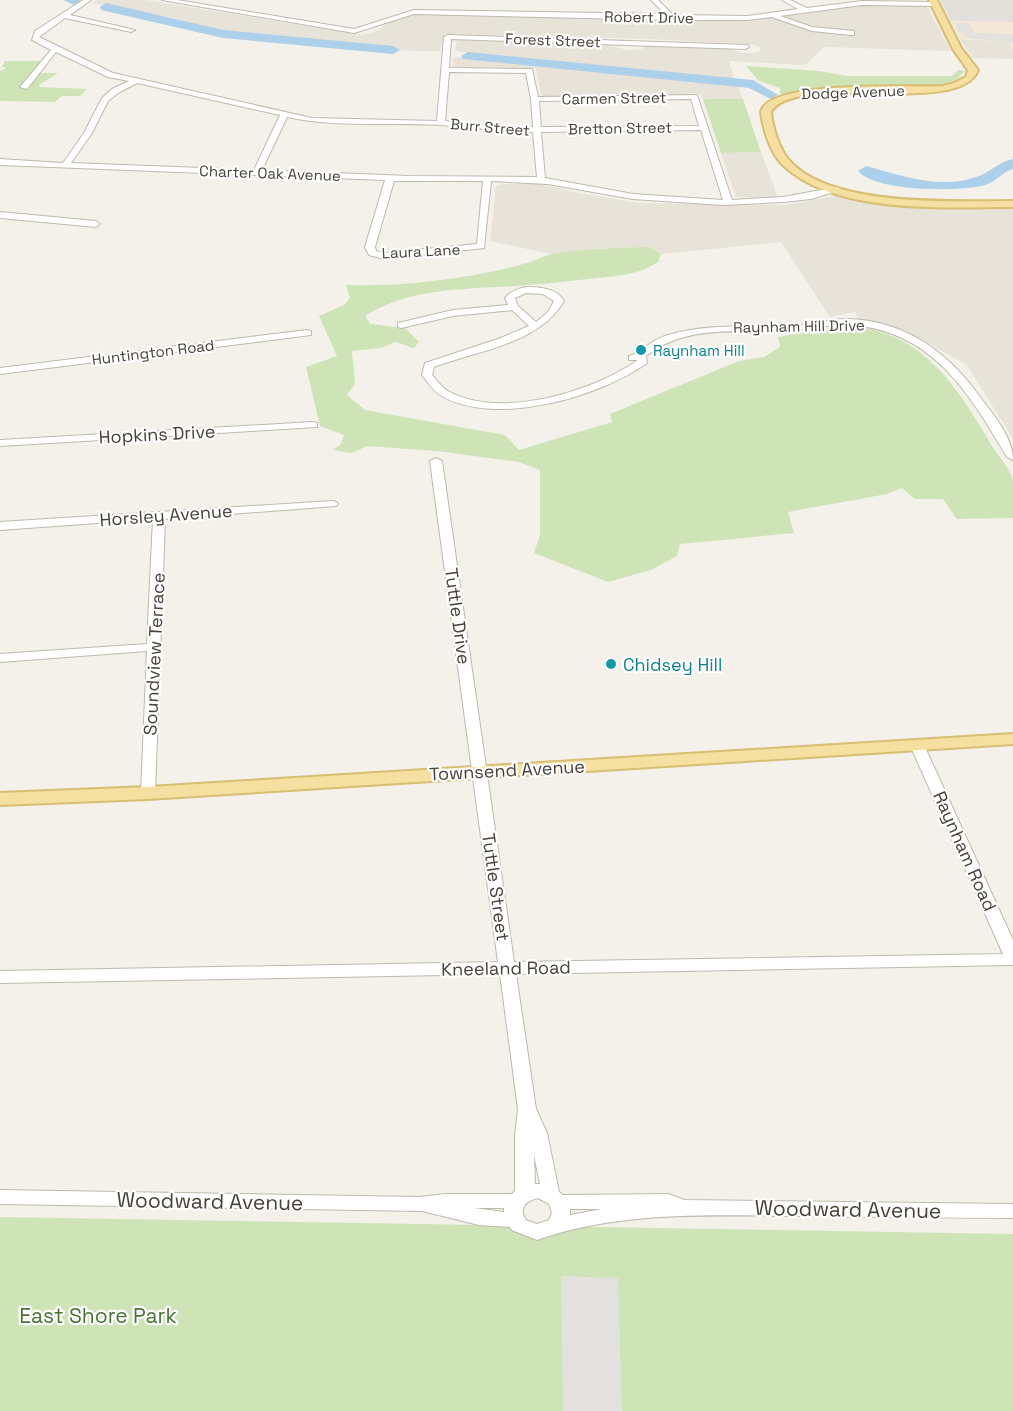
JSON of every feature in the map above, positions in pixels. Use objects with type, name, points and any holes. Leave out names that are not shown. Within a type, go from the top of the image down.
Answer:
[{"type":"main road","name":"Dodge Avenue","points":[[837,190],[806,177],[786,163],[779,152],[765,116],[766,109],[778,99],[798,94],[935,89],[968,80],[973,70],[957,49],[934,2]]},
{"type":"main road","points":[[837,190],[904,202],[1013,204]]},
{"type":"main road","name":"Townsend Avenue","points":[[0,799],[148,793],[1013,739]]},
{"type":"street","name":"Burr Street","points":[[88,0],[35,36],[42,43],[102,73],[284,115],[334,122],[441,123],[494,129],[536,129],[541,180]]},
{"type":"street","points":[[165,0],[213,9],[229,0]]},
{"type":"street","points":[[654,0],[673,18]]},
{"type":"street","points":[[785,0],[806,10]]},
{"type":"street","name":"Robert Drive","points":[[213,9],[346,30],[365,29],[393,15],[414,12],[748,18],[862,3],[934,2]]},
{"type":"street","points":[[64,16],[131,30]]},
{"type":"street","points":[[775,16],[815,31],[851,33]]},
{"type":"street","name":"Forest Street","points":[[441,123],[448,37],[745,47]]},
{"type":"street","points":[[24,87],[55,49]]},
{"type":"street","points":[[445,70],[515,69],[530,72],[535,99],[536,129]]},
{"type":"street","points":[[65,166],[88,133],[105,100],[116,91],[136,81]]},
{"type":"street","name":"Carmen Street","points":[[535,99],[694,97],[705,128]]},
{"type":"street","points":[[257,172],[284,115]]},
{"type":"street","points":[[705,128],[728,201]]},
{"type":"street","name":"Bretton Street","points":[[536,129],[705,128]]},
{"type":"street","name":"Charter Oak Avenue","points":[[0,162],[390,178],[541,180]]},
{"type":"street","name":"Laura Lane","points":[[390,178],[380,221],[370,247],[372,253],[384,256],[481,246],[487,179]]},
{"type":"street","points":[[541,180],[639,197],[728,201],[797,200],[837,190]]},
{"type":"street","points":[[0,214],[96,224]]},
{"type":"street","name":"Raynham Hill Drive","points":[[514,308],[510,297],[520,291],[539,291],[557,297],[559,301],[554,310],[528,331],[429,365],[427,370],[430,381],[438,391],[452,398],[486,406],[511,407],[610,381],[637,368],[644,361],[641,356],[658,342],[711,329],[746,327],[789,329],[847,322],[889,328],[918,342],[959,375],[977,397],[1013,457]]},
{"type":"street","points":[[400,325],[453,313],[514,308],[535,326]]},
{"type":"street","name":"Huntington Road","points":[[0,371],[307,333]]},
{"type":"street","name":"Hopkins Drive","points":[[0,443],[313,424]]},
{"type":"street","name":"Tuttle Drive","points":[[436,461],[480,772]]},
{"type":"street","name":"Horsley Avenue","points":[[0,526],[332,504]]},
{"type":"street","name":"Soundview Terrace","points":[[148,793],[159,515]]},
{"type":"street","points":[[0,658],[154,647]]},
{"type":"street","name":"Raynham Road","points":[[917,745],[1013,958]]},
{"type":"street","name":"Tuttle Street","points":[[480,772],[527,1109],[524,1136],[526,1182],[520,1197]]},
{"type":"street","name":"Kneeland Road","points":[[0,977],[1013,958]]},
{"type":"street","name":"Tuttle Street","points":[[527,1109],[538,1133],[555,1199]]},
{"type":"street","points":[[538,1191],[555,1199],[562,1214],[556,1225],[537,1232],[524,1229],[515,1220],[513,1207],[520,1197],[538,1191]]},
{"type":"street","name":"Woodward Avenue","points":[[0,1197],[420,1204],[520,1197]]},
{"type":"street","name":"Woodward Avenue","points":[[555,1199],[668,1201],[684,1207]]},
{"type":"street","name":"Woodward Avenue","points":[[420,1204],[479,1216],[515,1220]]},
{"type":"street","name":"Woodward Avenue","points":[[556,1225],[621,1213],[684,1207],[1013,1211]]},
{"type":"shaded area","points":[[97,0],[146,0],[361,35],[374,32],[396,18],[418,14],[743,21],[859,5],[923,5],[928,8],[951,51],[824,47],[805,65],[729,61],[735,81],[455,51],[457,39],[601,44],[628,50],[642,49],[647,45],[727,48],[743,53],[754,53],[760,51],[761,47],[749,44],[646,39],[445,34],[440,51],[410,51],[226,33],[174,18],[92,3]]},
{"type":"shaded area","points":[[940,0],[1013,0],[1013,22],[951,21]]},
{"type":"shaded area","points":[[951,21],[1013,22],[1013,50],[1008,42],[960,39]]},
{"type":"shaded area","points":[[955,23],[969,23],[974,33],[1013,34],[1013,43],[968,38],[962,33],[964,32],[959,32]]},
{"type":"shaded area","points":[[960,39],[1008,42],[1013,50],[1013,59],[972,58]]},
{"type":"shaded area","points":[[453,57],[536,63],[738,86],[743,99],[703,99],[700,94],[690,93],[690,95],[544,96],[541,95],[536,68],[453,67]]},
{"type":"shaded area","points":[[761,152],[778,198],[736,197],[721,153]]},
{"type":"shaded area","points":[[541,184],[638,203],[785,205],[836,196],[943,207],[1013,208],[1013,439],[967,365],[904,330],[859,320],[855,312],[830,317],[781,242],[661,254],[649,247],[603,248],[551,254],[490,241],[496,186]]},
{"type":"shaded area","points":[[561,1276],[618,1278],[622,1411],[563,1411]]},
{"type":"green space","points":[[5,61],[41,61],[34,73],[58,73],[39,85],[40,87],[87,89],[80,96],[62,96],[55,102],[0,101],[0,71],[7,68],[2,67]]},
{"type":"green space","points":[[746,66],[819,71],[847,76],[951,76],[959,70],[965,71],[956,80],[937,85],[817,89],[780,94],[780,88],[759,81]]},
{"type":"green space","points":[[703,99],[743,99],[761,152],[721,153]]},
{"type":"green space","points":[[649,247],[661,254],[658,262],[633,273],[561,282],[457,289],[419,295],[382,307],[365,316],[370,324],[405,328],[419,342],[414,348],[395,342],[381,348],[352,351],[355,384],[347,395],[365,410],[505,435],[519,450],[612,422],[610,414],[739,361],[764,357],[780,347],[778,337],[851,327],[874,330],[895,337],[930,360],[970,409],[1012,477],[1013,518],[957,519],[943,499],[915,499],[902,488],[887,494],[788,512],[794,533],[680,544],[677,556],[651,570],[608,582],[534,553],[540,535],[540,470],[519,462],[437,451],[367,446],[352,453],[333,450],[341,444],[344,435],[320,426],[306,367],[337,356],[319,316],[344,305],[350,298],[346,285],[390,285],[437,280],[484,273],[565,252]]},
{"type":"green space","name":"East Shore Park","points":[[0,1217],[1013,1234],[1013,1411],[0,1411]]},
{"type":"waterway","points":[[69,0],[74,1]]},
{"type":"waterway","points":[[106,7],[223,34],[393,50]]},
{"type":"waterway","points":[[468,56],[753,84],[771,95]]},
{"type":"waterway","points":[[866,171],[877,176],[906,182],[956,185],[981,181],[1013,164]]},
{"type":"place","name":"Raynham Hill","points":[[641,350]]},
{"type":"place","name":"Chidsey Hill","points":[[611,664]]}]
